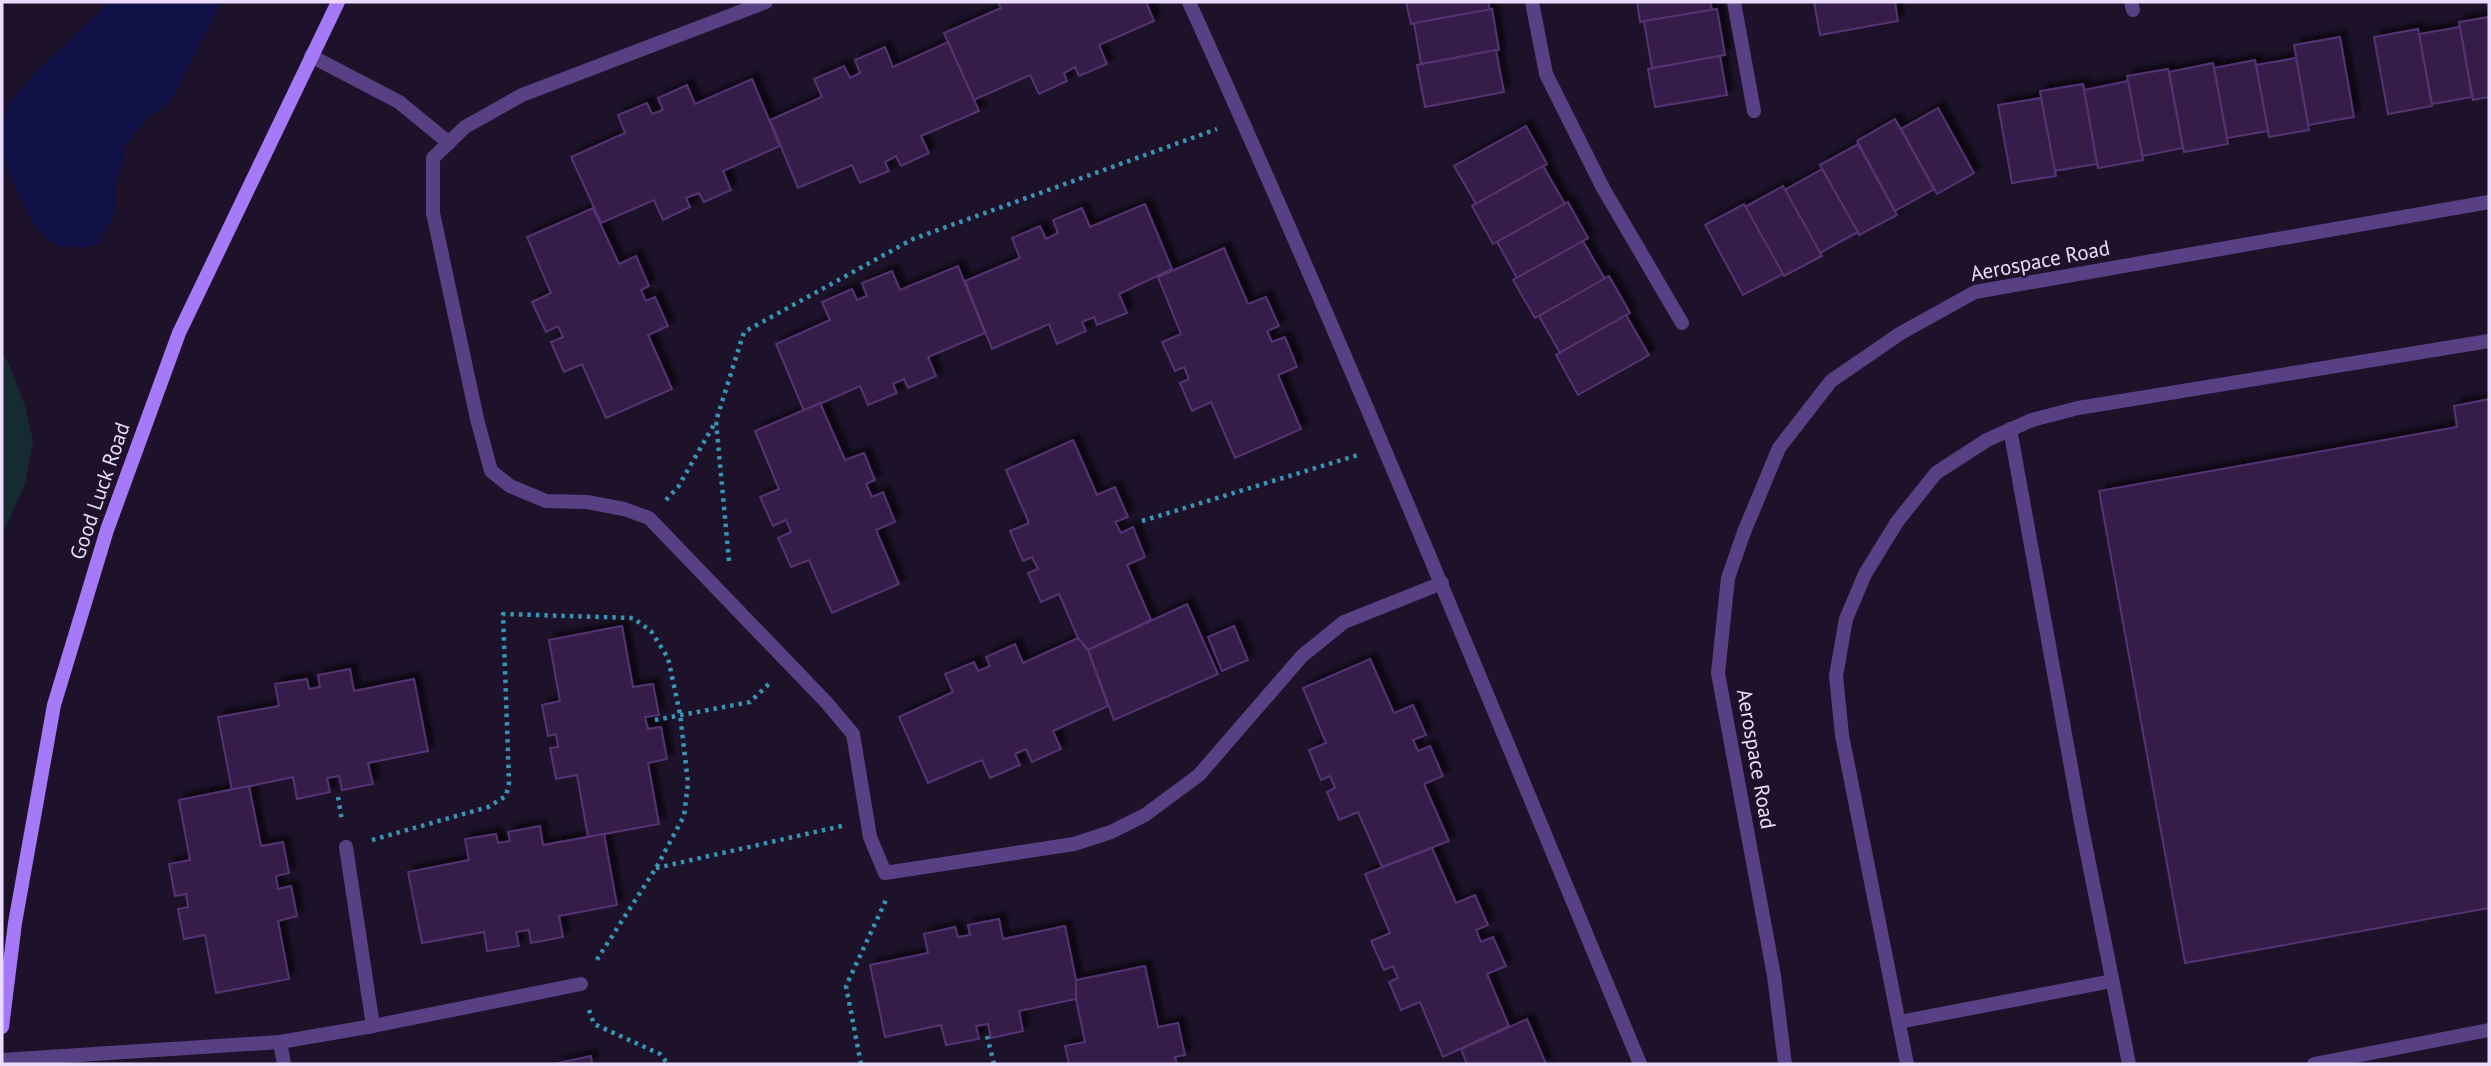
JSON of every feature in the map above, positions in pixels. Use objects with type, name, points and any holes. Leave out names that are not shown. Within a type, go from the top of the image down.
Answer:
[{"type":"main road","name":"Good Luck Road","points":[[2,1027],[15,923],[54,705],[107,530],[179,333],[338,2]]},
{"type":"street","points":[[766,2],[522,95],[465,127],[433,158],[433,213],[477,419],[491,471],[510,486],[545,500],[587,502],[624,509],[649,518],[826,702],[853,734],[870,837],[885,873],[1074,844],[1111,832],[1144,815],[1199,775],[1302,656],[1344,622],[1441,583]]},
{"type":"street","points":[[1189,2],[1441,583],[1640,1064]]},
{"type":"street","points":[[1532,2],[1546,74],[1603,188],[1682,323]]},
{"type":"street","points":[[1734,2],[1754,111]]},
{"type":"street","points":[[311,56],[400,102],[449,143]]},
{"type":"street","name":"Aerospace Road","points":[[1785,1064],[1774,976],[1718,673],[1728,578],[1744,532],[1779,448],[1831,381],[1901,333],[1975,292],[2489,202]]},
{"type":"street","points":[[1907,1064],[1842,734],[1836,676],[1846,619],[1865,574],[1891,532],[1936,473],[1987,440],[2032,420],[2119,400],[2489,341]]},
{"type":"street","points":[[2010,429],[2081,828],[2129,1064]]},
{"type":"street","points":[[346,847],[373,1026]]},
{"type":"street","points":[[1899,1022],[2112,981]]},
{"type":"street","points":[[2,1060],[280,1042],[581,984]]},
{"type":"street","points":[[2314,1064],[2489,1030]]},
{"type":"street","points":[[280,1042],[284,1064]]},
{"type":"path","points":[[649,518],[678,487],[716,421],[744,332],[913,239],[1242,120]]},
{"type":"path","points":[[716,421],[734,607]]},
{"type":"path","points":[[1142,521],[1382,447]]},
{"type":"path","points":[[338,797],[346,847],[488,807],[506,796],[509,783],[503,614],[633,618],[651,631],[668,658],[680,713],[688,783],[684,816],[656,868],[581,984],[594,1024],[660,1054],[668,1064]]},
{"type":"path","points":[[655,720],[680,713],[750,702],[789,664]]},
{"type":"path","points":[[656,868],[867,821]]},
{"type":"path","points":[[861,1064],[846,986],[899,872]]},
{"type":"path","points":[[987,1035],[994,1064]]},
{"type":"shaded area","points":[[110,2],[222,2],[171,101],[149,116],[126,145],[116,185],[114,215],[97,245],[80,248],[55,245],[35,226],[20,199],[5,164],[2,127],[9,103],[37,71]]},
{"type":"shaded area","points":[[2,354],[9,364],[25,406],[33,441],[25,484],[2,535]]},
{"type":"building","points":[[998,2],[1146,2],[1154,21],[1099,45],[1107,64],[1079,76],[1075,67],[1064,73],[1067,81],[1039,94],[1030,75],[974,100],[944,33],[1001,8]]},
{"type":"building","points":[[1406,2],[1488,2],[1490,10],[1411,24]]},
{"type":"building","points":[[1637,2],[1710,2],[1712,10],[1640,22]]},
{"type":"building","points":[[1814,2],[1895,2],[1898,21],[1820,35]]},
{"type":"building","points":[[1492,9],[1499,50],[1421,64],[1414,23]]},
{"type":"building","points":[[1717,9],[1725,55],[1652,68],[1644,21]]},
{"type":"building","points":[[2489,17],[2489,97],[2473,100],[2459,22]]},
{"type":"building","points":[[2460,27],[2472,97],[2432,104],[2419,34]]},
{"type":"building","points":[[2418,29],[2432,106],[2388,114],[2374,37]]},
{"type":"building","points":[[2340,37],[2354,117],[2308,125],[2294,45]]},
{"type":"building","points":[[948,42],[979,111],[921,136],[929,153],[901,166],[896,156],[885,162],[889,171],[860,183],[852,165],[798,188],[770,120],[822,97],[814,79],[844,66],[850,78],[860,73],[855,60],[885,47],[893,67]]},
{"type":"building","points":[[1496,50],[1504,92],[1425,107],[1417,65]]},
{"type":"building","points":[[1720,56],[1727,95],[1655,107],[1648,69]]},
{"type":"building","points":[[2296,58],[2309,130],[2269,137],[2256,65]]},
{"type":"building","points":[[2255,60],[2268,131],[2227,138],[2214,68]]},
{"type":"building","points":[[2213,63],[2228,144],[2184,152],[2169,72]]},
{"type":"building","points":[[2168,69],[2183,148],[2142,156],[2127,76]]},
{"type":"building","points":[[752,79],[780,146],[723,171],[731,190],[704,202],[699,193],[686,198],[690,207],[663,220],[654,200],[601,223],[571,157],[625,133],[618,115],[647,103],[652,114],[663,110],[658,98],[687,85],[695,104]]},
{"type":"building","points":[[2128,81],[2143,160],[2098,168],[2084,90]]},
{"type":"building","points":[[2083,84],[2097,164],[2054,171],[2040,91]]},
{"type":"building","points":[[2041,98],[2056,176],[2012,183],[1998,105]]},
{"type":"building","points":[[1938,108],[1974,173],[1937,194],[1901,129]]},
{"type":"building","points":[[1895,119],[1934,189],[1895,211],[1857,141]]},
{"type":"building","points":[[1526,126],[1547,164],[1476,204],[1454,166]]},
{"type":"building","points":[[1858,144],[1897,215],[1859,235],[1820,165]]},
{"type":"building","points":[[1543,166],[1565,204],[1493,244],[1472,206]]},
{"type":"building","points":[[1822,169],[1858,232],[1820,253],[1785,190]]},
{"type":"building","points":[[1783,186],[1822,256],[1784,276],[1745,207]]},
{"type":"building","points":[[1568,202],[1588,238],[1517,278],[1497,242]]},
{"type":"building","points":[[1145,204],[1172,269],[1119,294],[1127,313],[1097,325],[1094,317],[1082,322],[1086,331],[1057,344],[1049,324],[992,349],[965,281],[1020,258],[1012,238],[1040,226],[1046,239],[1058,233],[1053,220],[1082,208],[1090,227]]},
{"type":"building","points":[[1744,204],[1783,274],[1743,295],[1705,225]]},
{"type":"building","points":[[593,208],[619,264],[636,256],[649,286],[641,290],[646,301],[655,297],[668,326],[648,335],[672,389],[606,418],[582,364],[564,372],[551,342],[563,337],[558,326],[546,332],[532,302],[551,293],[527,237]]},
{"type":"building","points":[[1583,241],[1605,279],[1535,318],[1513,280]]},
{"type":"building","points":[[1224,248],[1248,304],[1266,297],[1279,326],[1267,331],[1272,342],[1285,337],[1297,367],[1278,375],[1301,429],[1235,458],[1211,402],[1192,411],[1180,383],[1189,379],[1184,367],[1175,371],[1162,342],[1181,334],[1158,277]]},
{"type":"building","points":[[958,266],[985,333],[928,357],[936,376],[908,388],[904,379],[893,384],[897,393],[868,405],[860,386],[804,411],[776,344],[830,320],[822,302],[852,289],[857,300],[867,296],[862,283],[892,271],[900,290]]},
{"type":"building","points":[[1609,276],[1630,313],[1560,353],[1539,316]]},
{"type":"building","points":[[1626,315],[1649,355],[1578,395],[1556,355]]},
{"type":"building","points":[[2489,399],[2489,908],[2185,963],[2099,491],[2457,427],[2454,406]]},
{"type":"building","points":[[820,403],[845,460],[864,453],[875,480],[866,484],[872,497],[883,492],[895,522],[876,530],[899,584],[832,613],[809,560],[791,567],[778,538],[791,532],[786,520],[773,526],[760,497],[779,489],[755,431]]},
{"type":"building","points":[[1073,440],[1097,495],[1115,487],[1128,517],[1115,522],[1121,533],[1133,527],[1145,557],[1127,565],[1151,620],[1088,650],[1078,638],[1059,594],[1041,602],[1028,573],[1038,569],[1032,557],[1023,561],[1010,531],[1029,523],[1006,470]]},
{"type":"building","points":[[1187,604],[1218,674],[1114,720],[1088,650]]},
{"type":"building","points":[[622,626],[633,687],[653,684],[659,715],[645,717],[648,729],[661,727],[667,759],[648,763],[659,824],[588,837],[577,775],[556,779],[550,748],[558,747],[556,734],[548,736],[542,705],[560,701],[549,640]]},
{"type":"building","points":[[1234,626],[1248,660],[1222,671],[1208,637]]},
{"type":"building","points":[[1078,638],[1088,650],[1108,706],[1053,731],[1061,749],[1032,762],[1026,749],[1015,754],[1020,765],[990,778],[982,760],[928,783],[899,717],[953,692],[945,674],[974,662],[978,671],[990,666],[986,657],[1015,644],[1023,663]]},
{"type":"building","points":[[1370,659],[1394,713],[1413,705],[1426,735],[1413,740],[1418,751],[1430,746],[1443,776],[1424,784],[1449,841],[1382,867],[1358,812],[1339,820],[1327,792],[1335,788],[1330,776],[1321,780],[1309,750],[1326,743],[1303,688]]},
{"type":"building","points":[[350,669],[354,691],[414,679],[428,751],[368,763],[373,784],[342,790],[339,776],[327,778],[330,792],[297,799],[293,777],[232,790],[218,717],[279,706],[275,684],[307,679],[309,689],[320,687],[318,675]]},
{"type":"building","points":[[249,786],[261,846],[283,842],[289,873],[276,876],[278,889],[291,886],[297,916],[278,921],[289,979],[216,993],[205,935],[184,939],[178,909],[188,907],[186,894],[175,896],[169,864],[190,860],[179,800]]},
{"type":"building","points":[[540,826],[543,845],[604,834],[617,905],[559,916],[563,937],[531,943],[529,930],[516,932],[519,946],[487,951],[484,932],[422,943],[408,872],[469,860],[465,839],[496,834],[498,843],[510,841],[508,832]]},
{"type":"building","points":[[1432,848],[1456,903],[1475,895],[1488,925],[1476,930],[1481,942],[1493,937],[1506,966],[1487,974],[1509,1026],[1443,1057],[1420,1002],[1401,1010],[1389,982],[1398,978],[1393,966],[1384,970],[1371,941],[1390,933],[1365,874]]},
{"type":"building","points":[[999,919],[1003,939],[1065,926],[1076,980],[1076,999],[1019,1011],[1023,1031],[991,1038],[988,1024],[976,1026],[979,1039],[946,1045],[941,1025],[885,1037],[870,965],[928,953],[924,934],[955,927],[958,937],[970,935],[968,925]]},
{"type":"building","points":[[1145,966],[1158,1027],[1178,1023],[1185,1055],[1175,1057],[1177,1064],[1069,1064],[1065,1046],[1085,1042],[1076,999],[1076,980]]},
{"type":"building","points":[[1527,1019],[1546,1064],[1467,1064],[1461,1049]]},
{"type":"building","points":[[591,1056],[592,1064],[558,1064],[558,1063]]}]
